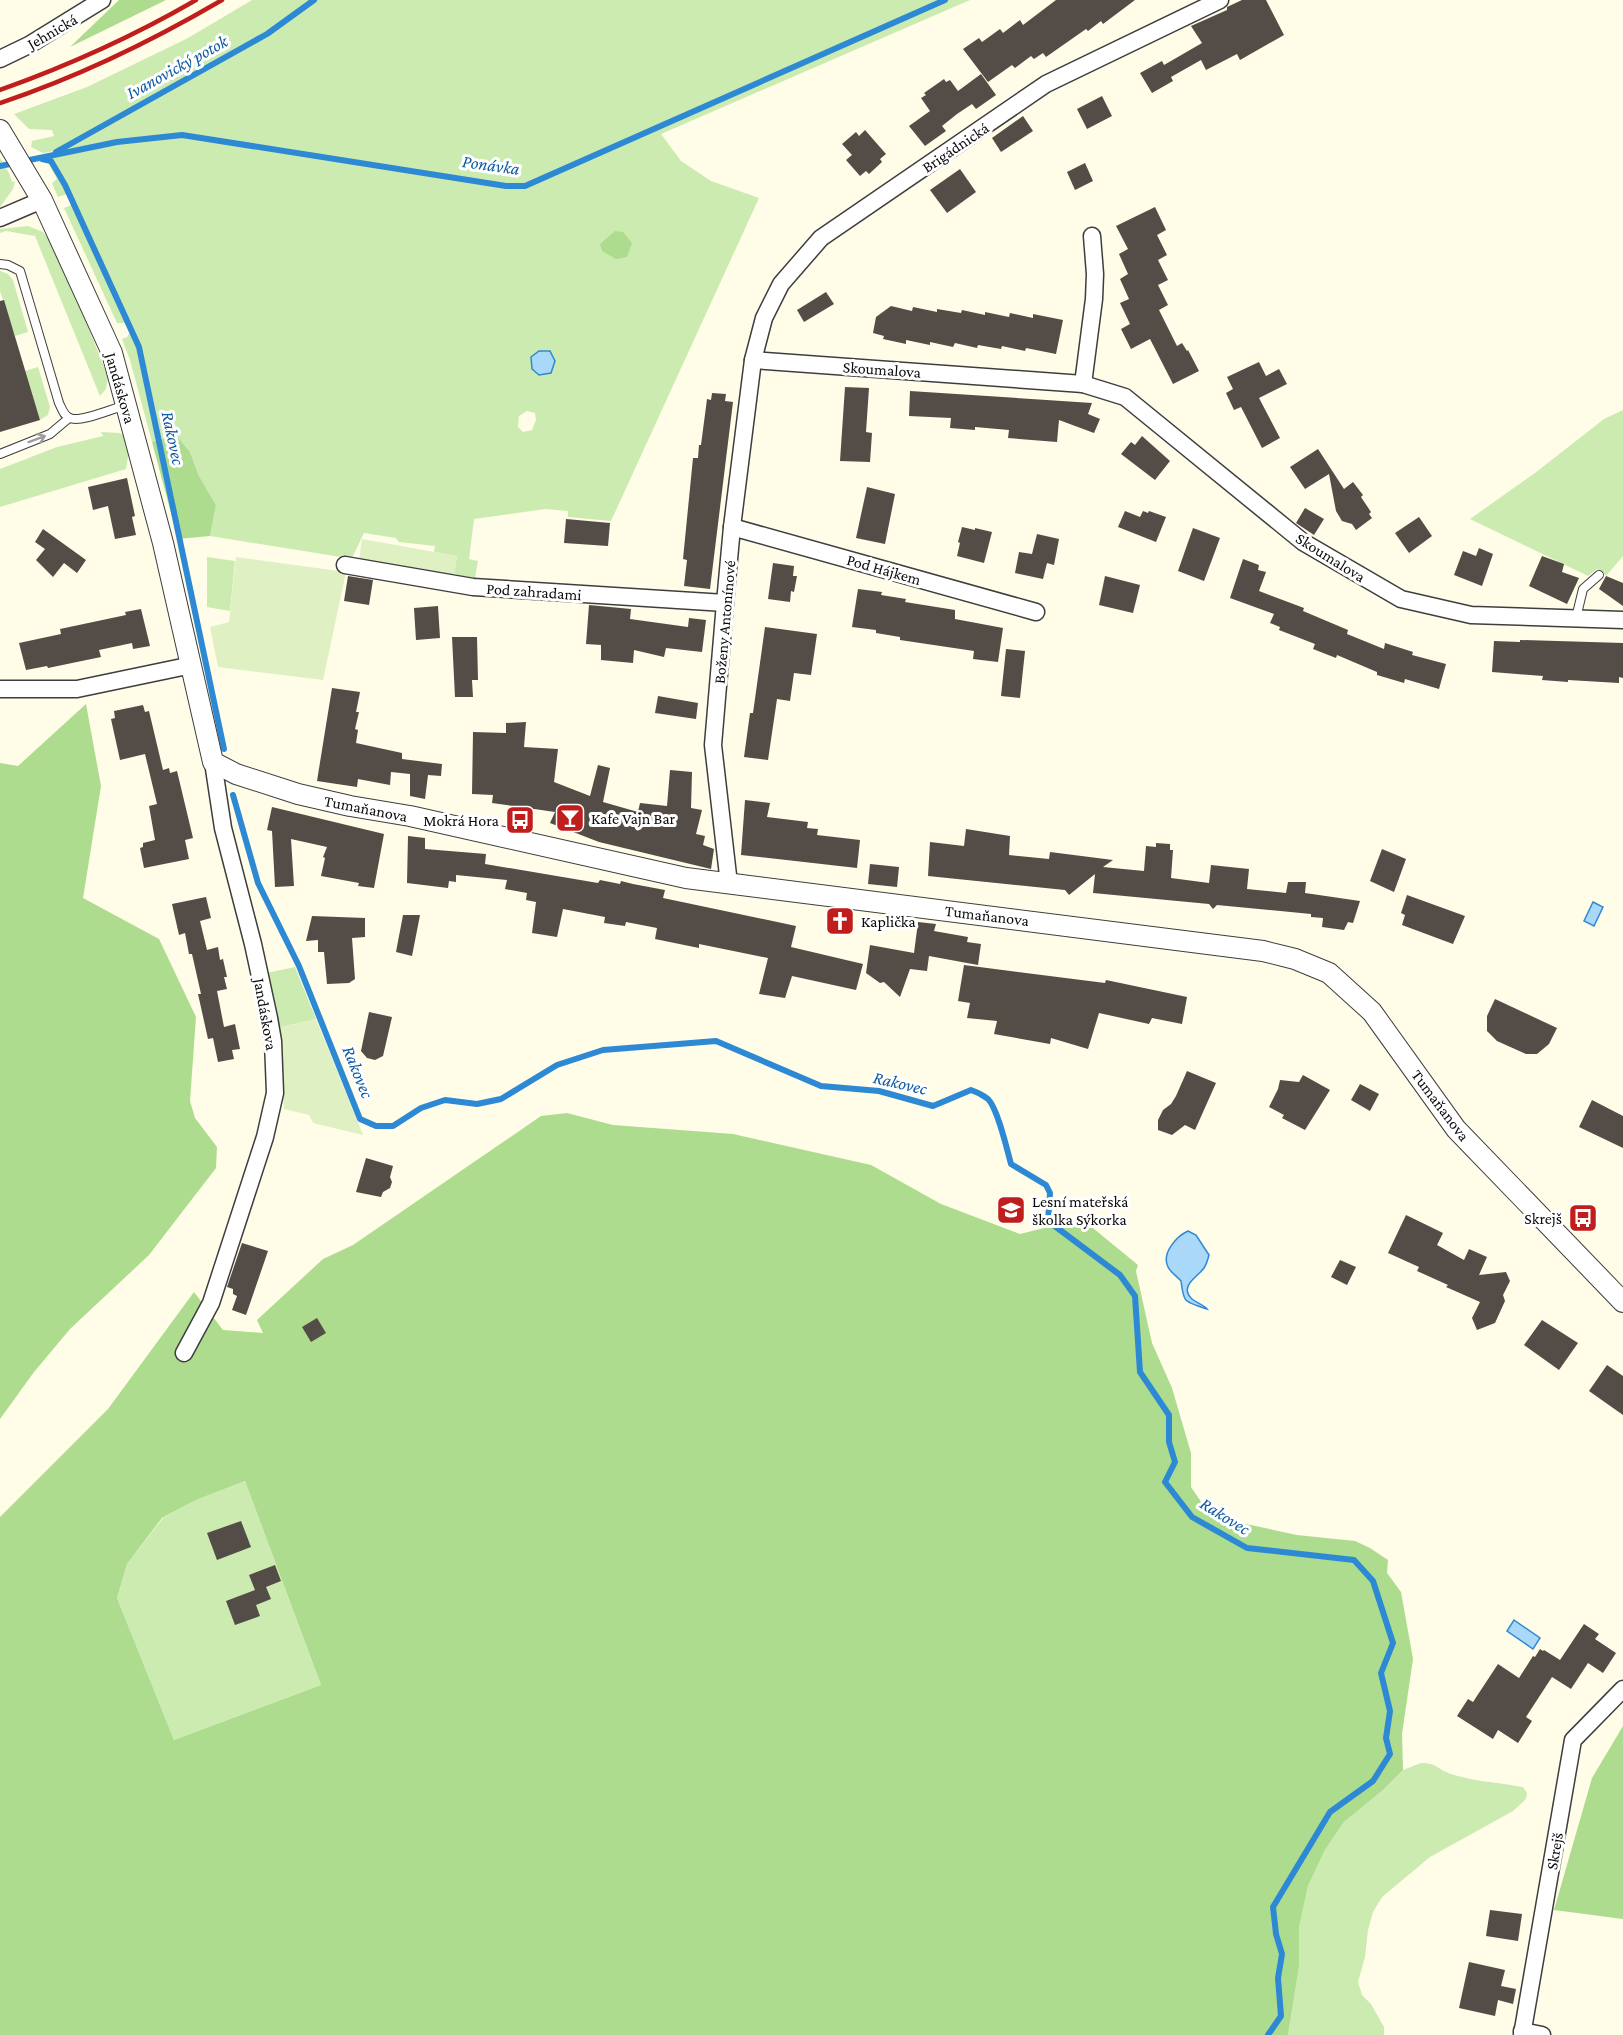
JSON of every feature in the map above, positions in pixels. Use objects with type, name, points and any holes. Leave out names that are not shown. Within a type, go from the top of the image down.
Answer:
[{"type":"street","name":"Jehnická","points":[[0,59],[29,45],[102,0]]},
{"type":"street","name":"Brigádnická","points":[[753,360],[764,318],[781,284],[822,238],[1046,84],[1220,0]]},
{"type":"street","name":"Jandáskova","points":[[0,130],[42,200],[112,353],[163,543],[192,665],[213,762],[223,828],[253,944],[273,1041],[275,1093],[265,1137],[211,1303],[184,1353]]},
{"type":"street","points":[[0,218],[42,200]]},
{"type":"street","points":[[1083,384],[1094,299],[1095,273],[1092,236]]},
{"type":"street","name":"Skoumalova","points":[[753,360],[1083,384],[1125,397],[1303,542],[1401,599],[1470,615],[1623,620]]},
{"type":"street","name":"Boženy Antonínové","points":[[729,884],[713,745],[732,527],[753,360]]},
{"type":"street","name":"Pod Hájkem","points":[[732,527],[1036,612]]},
{"type":"street","name":"Pod zahradami","points":[[345,565],[472,586],[725,603]]},
{"type":"street","points":[[0,689],[77,689],[192,665]]},
{"type":"street","name":"Tumaňanova","points":[[213,762],[236,774],[298,794],[410,816],[686,878],[1263,951],[1295,959],[1329,973],[1372,1012],[1456,1129],[1623,1302]]},
{"type":"street","name":"Skrejš","points":[[1542,2035],[1522,2033],[1573,1740],[1623,1689]]},
{"type":"lane","points":[[0,264],[20,271],[59,403],[64,413],[69,418],[79,419],[127,404]]},
{"type":"lane","points":[[0,454],[50,434],[69,418]]},
{"type":"lane","points":[[1576,618],[1583,589],[1599,575]]},
{"type":"green space","points":[[119,0],[166,0],[70,47]]},
{"type":"green space","points":[[252,0],[970,0],[661,134],[681,161],[711,181],[759,198],[611,521],[568,517],[568,511],[546,509],[474,519],[469,559],[478,561],[475,578],[454,573],[457,556],[434,552],[435,546],[399,542],[396,538],[364,533],[353,556],[347,558],[210,536],[216,505],[199,476],[190,452],[165,438],[152,442],[130,360],[122,339],[127,337],[133,328],[130,323],[117,323],[64,208],[71,205],[71,199],[67,194],[58,197],[52,183],[57,179],[47,161],[58,156],[54,151],[43,153],[31,147],[32,141],[54,136],[52,130],[29,129],[14,114],[87,87],[188,38]],"holes":[[[527,411],[535,413],[536,420],[532,430],[523,432],[518,427],[519,416]]]},
{"type":"green space","points":[[0,158],[12,182],[15,181],[13,189],[0,207]]},
{"type":"green space","points":[[28,226],[43,232],[53,245],[69,279],[108,377],[106,389],[100,396],[35,236],[6,231],[0,233],[0,229]]},
{"type":"green space","points":[[615,231],[623,232],[632,243],[627,257],[616,259],[602,251],[600,244]]},
{"type":"green space","points":[[0,271],[8,274],[13,280],[28,332],[15,336],[0,291]]},
{"type":"green space","points":[[38,367],[50,407],[48,415],[40,420],[25,371]]},
{"type":"green space","points":[[1623,410],[1623,556],[1606,576],[1597,569],[1588,576],[1470,519],[1535,473],[1604,419]]},
{"type":"green space","points":[[101,432],[120,433],[125,436],[129,450],[126,469],[0,507],[0,469],[57,447],[103,436]]},
{"type":"green space","points":[[165,438],[178,438],[190,452],[199,476],[216,505],[210,536],[178,539],[152,442]]},
{"type":"green space","points":[[362,539],[457,556],[454,576],[359,560]]},
{"type":"green space","points":[[207,557],[235,561],[230,611],[207,607]]},
{"type":"green space","points":[[236,557],[346,572],[323,680],[218,667],[210,627],[229,622]]},
{"type":"green space","points":[[86,704],[101,786],[83,898],[159,939],[196,1017],[190,1101],[195,1118],[217,1147],[216,1168],[149,1255],[70,1329],[34,1372],[0,1419],[0,763],[18,766]]},
{"type":"green space","points":[[295,967],[316,1019],[277,1028],[266,973]]},
{"type":"green space","points":[[316,1019],[363,1135],[313,1123],[309,1115],[284,1109],[277,1028]]},
{"type":"green space","points":[[567,1113],[613,1125],[733,1134],[871,1165],[941,1204],[1020,1234],[1044,1228],[1045,1222],[1055,1230],[1058,1223],[1071,1220],[1077,1215],[1138,1265],[1136,1271],[1152,1343],[1172,1388],[1191,1453],[1191,1487],[1208,1512],[1237,1522],[1297,1535],[1355,1541],[1388,1560],[1387,1573],[1401,1592],[1413,1659],[1402,1734],[1403,1770],[1344,1822],[1325,1850],[1308,1886],[1299,1928],[1299,1967],[1288,2035],[0,2035],[0,1517],[108,1409],[194,1292],[223,1330],[263,1333],[257,1320],[323,1259],[353,1245],[541,1116]],"holes":[[[245,1481],[321,1685],[174,1740],[117,1598],[127,1564],[162,1518],[196,1500]]]},
{"type":"green space","points":[[245,1481],[321,1685],[174,1740],[117,1598],[127,1564],[163,1518],[196,1500]]},
{"type":"green space","points":[[1623,1726],[1623,1919],[1554,1910],[1592,1778]]},
{"type":"green space","points":[[1421,1763],[1434,1765],[1459,1776],[1523,1787],[1527,1793],[1526,1799],[1513,1811],[1430,1857],[1382,1897],[1373,1912],[1358,1982],[1362,1995],[1371,2004],[1384,2027],[1384,2035],[1288,2035],[1299,1967],[1299,1928],[1308,1886],[1325,1850],[1344,1822],[1403,1770]]},
{"type":"water","points":[[539,351],[550,351],[555,361],[551,373],[539,375],[532,369],[531,357]]},
{"type":"water","points":[[1593,902],[1603,907],[1594,926],[1584,921]]},
{"type":"water","points":[[1188,1231],[1196,1235],[1209,1255],[1204,1268],[1187,1290],[1192,1299],[1207,1309],[1187,1301],[1183,1294],[1181,1281],[1169,1269],[1166,1262],[1171,1246]]},
{"type":"water","points":[[1514,1620],[1540,1638],[1533,1649],[1507,1631]]},
{"type":"building","points":[[1056,0],[1135,0],[1103,24],[1101,21],[1088,31],[1086,29],[1046,57],[1043,53],[1034,59],[1031,56],[1015,68],[1012,65],[988,82],[963,49],[979,38],[982,42],[1000,29],[1003,33],[1020,20],[1023,25]]},
{"type":"building","points":[[1242,0],[1266,0],[1284,35],[1240,60],[1237,54],[1206,70],[1201,60],[1171,77],[1173,81],[1152,93],[1140,73],[1162,61],[1164,65],[1202,43],[1191,26],[1227,10],[1227,7]]},
{"type":"building","points":[[981,74],[996,95],[976,109],[972,104],[957,114],[942,126],[946,131],[925,146],[909,126],[930,111],[921,98],[926,95],[924,93],[944,79],[946,82],[950,80],[958,91]]},
{"type":"building","points":[[1102,96],[1112,116],[1087,129],[1077,109]]},
{"type":"building","points":[[1023,116],[1033,131],[1001,152],[992,138]]},
{"type":"building","points":[[865,130],[886,154],[880,159],[882,162],[869,174],[866,171],[860,176],[846,160],[852,155],[842,144],[856,132],[859,136]]},
{"type":"building","points":[[1085,163],[1093,181],[1075,190],[1067,172]]},
{"type":"building","points":[[960,169],[976,192],[947,213],[930,190]]},
{"type":"building","points":[[1155,207],[1166,230],[1157,235],[1167,255],[1158,260],[1168,280],[1158,285],[1168,305],[1159,310],[1177,346],[1182,343],[1199,371],[1173,384],[1150,339],[1131,349],[1121,329],[1130,324],[1120,303],[1129,299],[1120,279],[1128,274],[1119,254],[1128,249],[1116,226]]},
{"type":"building","points":[[826,292],[834,304],[804,322],[797,310]]},
{"type":"building","points":[[4,300],[40,420],[0,432],[0,301]]},
{"type":"building","points":[[891,306],[912,311],[913,307],[937,312],[937,309],[961,313],[962,310],[1009,317],[1010,313],[1033,318],[1033,314],[1063,320],[1056,354],[1002,346],[1001,349],[978,345],[977,348],[955,343],[953,347],[906,340],[906,344],[883,339],[884,336],[873,333],[876,317]]},
{"type":"building","points":[[1259,362],[1266,376],[1279,369],[1287,384],[1259,398],[1280,438],[1262,448],[1241,407],[1234,410],[1226,393],[1233,389],[1227,377]]},
{"type":"building","points":[[845,387],[869,388],[866,432],[872,433],[870,462],[840,461]]},
{"type":"building","points":[[910,391],[1092,403],[1088,414],[1100,419],[1094,433],[1059,420],[1057,442],[1008,438],[1009,430],[975,427],[975,430],[950,428],[951,418],[909,416]]},
{"type":"building","points":[[712,393],[726,394],[725,401],[733,402],[710,589],[684,586],[687,560],[683,559],[693,458],[698,458],[707,399],[711,400]]},
{"type":"building","points":[[1142,436],[1170,461],[1155,480],[1121,454],[1131,442],[1135,445]]},
{"type":"building","points":[[1318,449],[1344,489],[1353,482],[1363,495],[1361,497],[1371,512],[1369,514],[1372,518],[1356,530],[1352,524],[1342,521],[1336,511],[1329,474],[1305,489],[1290,467]]},
{"type":"building","points":[[127,478],[135,516],[132,517],[136,535],[115,539],[108,506],[93,510],[88,487]]},
{"type":"building","points":[[867,487],[895,494],[885,544],[856,538]]},
{"type":"building","points":[[1305,508],[1324,519],[1314,535],[1296,523]]},
{"type":"building","points":[[1125,511],[1140,517],[1143,511],[1148,513],[1149,511],[1166,517],[1156,542],[1118,527]]},
{"type":"building","points":[[1419,517],[1432,536],[1409,553],[1395,533]]},
{"type":"building","points":[[566,519],[610,523],[608,546],[564,543]]},
{"type":"building","points":[[962,527],[992,532],[984,563],[957,556]]},
{"type":"building","points":[[1193,528],[1220,538],[1204,581],[1178,571]]},
{"type":"building","points":[[43,529],[86,560],[77,573],[64,563],[53,577],[36,560],[45,549],[35,542]]},
{"type":"building","points":[[1037,534],[1059,539],[1054,565],[1047,563],[1043,579],[1015,573],[1019,552],[1032,554]]},
{"type":"building","points":[[1479,548],[1493,554],[1482,586],[1454,575],[1463,551],[1476,556]]},
{"type":"building","points":[[1542,556],[1564,564],[1562,572],[1579,578],[1567,604],[1529,586]]},
{"type":"building","points":[[1243,559],[1259,565],[1258,570],[1266,572],[1259,591],[1304,608],[1303,611],[1348,630],[1347,634],[1384,649],[1385,643],[1413,652],[1412,655],[1446,664],[1439,689],[1405,679],[1404,683],[1377,675],[1377,672],[1337,655],[1336,658],[1313,649],[1315,644],[1279,630],[1280,627],[1270,623],[1274,614],[1230,598]]},
{"type":"building","points":[[773,563],[794,566],[793,576],[797,576],[794,592],[791,591],[790,602],[768,599]]},
{"type":"building","points":[[348,576],[373,580],[369,605],[344,601]]},
{"type":"building","points":[[1105,576],[1140,585],[1133,613],[1099,605]]},
{"type":"building","points":[[1606,576],[1623,583],[1623,606],[1599,589]]},
{"type":"building","points":[[858,589],[882,592],[881,595],[906,599],[905,602],[955,610],[955,619],[1003,628],[998,662],[973,659],[974,651],[900,640],[900,637],[876,633],[876,630],[852,627]]},
{"type":"building","points":[[589,605],[631,609],[630,619],[688,627],[689,618],[706,620],[702,652],[666,648],[664,657],[634,650],[633,663],[601,660],[601,645],[586,644]]},
{"type":"building","points":[[438,606],[440,638],[416,640],[414,608]]},
{"type":"building","points":[[141,609],[150,646],[133,649],[132,643],[99,650],[101,657],[26,670],[19,643],[61,634],[60,629],[126,615],[125,612]]},
{"type":"building","points":[[765,627],[817,634],[811,675],[794,673],[790,701],[777,699],[768,760],[744,757],[750,713],[753,713]]},
{"type":"building","points":[[452,637],[477,637],[478,680],[472,680],[473,697],[455,697]]},
{"type":"building","points":[[1520,640],[1623,643],[1623,678],[1619,677],[1619,683],[1568,680],[1568,682],[1542,680],[1543,676],[1492,672],[1494,641],[1520,642]]},
{"type":"building","points":[[1006,649],[1025,651],[1020,698],[1001,696]]},
{"type":"building","points":[[332,688],[360,692],[356,712],[359,712],[355,729],[358,730],[356,743],[402,753],[402,759],[442,764],[441,776],[428,775],[425,799],[410,796],[410,774],[391,772],[390,785],[358,779],[357,787],[317,781]]},
{"type":"building","points":[[658,696],[698,703],[696,719],[655,713]]},
{"type":"building","points":[[143,705],[145,712],[149,711],[163,770],[169,768],[170,773],[177,771],[193,838],[185,840],[189,859],[144,868],[140,848],[143,847],[143,843],[155,840],[149,806],[157,804],[145,754],[120,760],[111,719],[115,718],[114,711]]},
{"type":"building","points":[[526,722],[524,747],[558,749],[554,782],[590,796],[598,765],[610,768],[603,802],[638,812],[640,803],[667,806],[670,770],[692,772],[691,808],[702,810],[696,834],[705,836],[703,845],[714,849],[711,869],[599,842],[550,823],[555,812],[492,803],[493,795],[472,794],[473,732],[506,733],[506,723]]},
{"type":"building","points":[[745,800],[770,803],[767,817],[808,822],[807,828],[818,829],[817,835],[860,840],[857,868],[741,855]]},
{"type":"building","points":[[272,807],[384,834],[374,888],[321,876],[325,858],[323,857],[327,847],[291,839],[294,886],[275,887],[272,831],[267,830]]},
{"type":"building","points":[[966,829],[1010,836],[1009,855],[1049,859],[1050,852],[1113,860],[1103,867],[1144,871],[1146,846],[1156,847],[1156,843],[1170,844],[1170,850],[1173,850],[1171,878],[1209,883],[1211,865],[1249,869],[1247,889],[1286,893],[1288,882],[1306,882],[1305,893],[1360,901],[1353,923],[1348,922],[1344,930],[1322,927],[1323,918],[1311,917],[1311,914],[1217,905],[1213,909],[1209,904],[1093,893],[1095,874],[1069,895],[1065,890],[928,876],[930,842],[964,846]]},
{"type":"building","points":[[408,836],[425,838],[425,849],[486,854],[485,864],[598,883],[600,880],[620,884],[621,881],[665,890],[663,898],[796,926],[791,947],[863,964],[856,990],[792,976],[785,998],[759,994],[768,958],[699,944],[699,948],[655,939],[657,928],[626,922],[625,926],[604,923],[605,917],[563,909],[557,937],[532,933],[536,902],[526,900],[527,893],[505,889],[507,880],[456,875],[456,882],[449,881],[448,888],[407,883]]},
{"type":"building","points":[[1382,849],[1406,859],[1394,892],[1370,881]]},
{"type":"building","points":[[870,864],[899,867],[897,887],[868,884]]},
{"type":"building","points":[[1407,895],[1465,916],[1453,944],[1402,925],[1405,915],[1401,913]]},
{"type":"building","points":[[206,897],[211,918],[200,921],[207,950],[218,947],[220,960],[223,959],[227,989],[217,991],[224,1027],[235,1024],[240,1049],[232,1050],[234,1059],[218,1062],[213,1038],[208,1039],[192,954],[189,954],[185,933],[179,935],[172,904]]},
{"type":"building","points":[[403,915],[420,915],[412,956],[396,952]]},
{"type":"building","points":[[312,916],[365,918],[365,937],[352,938],[355,979],[349,983],[327,984],[324,952],[318,952],[318,940],[306,941]]},
{"type":"building","points":[[918,922],[936,924],[934,931],[968,937],[967,942],[981,944],[978,965],[929,956],[927,971],[910,969],[900,997],[884,982],[880,983],[866,973],[870,945],[914,953]]},
{"type":"building","points":[[964,965],[1105,983],[1106,980],[1187,997],[1182,1024],[1152,1018],[1149,1024],[1099,1013],[1088,1049],[1051,1038],[1050,1044],[994,1034],[997,1021],[967,1018],[970,1003],[958,1001]]},
{"type":"building","points":[[1495,999],[1557,1028],[1549,1044],[1537,1054],[1526,1054],[1497,1041],[1487,1031],[1487,1016]]},
{"type":"building","points":[[369,1012],[392,1017],[383,1056],[375,1060],[367,1058],[361,1051]]},
{"type":"building","points":[[1187,1071],[1216,1083],[1195,1130],[1185,1125],[1172,1135],[1158,1130],[1158,1120],[1163,1110],[1176,1096]]},
{"type":"building","points":[[1303,1075],[1330,1090],[1305,1130],[1282,1118],[1284,1115],[1269,1107],[1280,1080],[1299,1082]]},
{"type":"building","points":[[1360,1084],[1379,1094],[1370,1111],[1351,1100]]},
{"type":"building","points":[[1592,1100],[1623,1116],[1623,1148],[1579,1127]]},
{"type":"building","points":[[366,1158],[393,1166],[390,1188],[383,1192],[381,1197],[356,1192]]},
{"type":"building","points":[[1406,1215],[1443,1233],[1437,1245],[1464,1260],[1469,1249],[1487,1257],[1479,1275],[1506,1272],[1510,1281],[1503,1295],[1505,1301],[1495,1323],[1477,1330],[1472,1318],[1480,1302],[1446,1287],[1448,1285],[1417,1271],[1419,1267],[1388,1253]]},
{"type":"building","points":[[242,1243],[268,1251],[246,1315],[232,1310],[237,1296],[233,1294],[233,1289],[227,1287]]},
{"type":"building","points":[[1340,1260],[1356,1267],[1347,1285],[1331,1277]]},
{"type":"building","points":[[317,1318],[326,1333],[311,1342],[302,1327]]},
{"type":"building","points":[[1542,1320],[1578,1343],[1559,1370],[1524,1345]]},
{"type":"building","points":[[1607,1365],[1623,1376],[1623,1415],[1589,1391]]},
{"type":"building","points":[[241,1521],[251,1547],[217,1560],[207,1533]]},
{"type":"building","points":[[275,1565],[281,1581],[266,1587],[271,1599],[256,1605],[260,1616],[235,1625],[226,1601],[255,1590],[249,1575]]},
{"type":"building","points":[[1584,1624],[1599,1634],[1595,1639],[1616,1653],[1603,1673],[1588,1663],[1571,1689],[1552,1677],[1526,1717],[1532,1721],[1518,1743],[1498,1730],[1493,1739],[1457,1716],[1468,1699],[1473,1702],[1498,1664],[1519,1678],[1540,1649],[1560,1660]]},
{"type":"building","points":[[1490,1910],[1522,1914],[1518,1941],[1486,1936]]},
{"type":"building","points":[[1469,1962],[1505,1970],[1501,1986],[1516,1989],[1513,2004],[1498,2000],[1495,2016],[1459,2008]]},
{"type":"waterway","name":"Ivanovický potok","points":[[56,152],[267,34],[314,0]]},
{"type":"waterway","name":"Ponávka","points":[[0,166],[117,142],[182,135],[506,186],[525,186],[945,0]]},
{"type":"waterway","name":"Rakovec","points":[[42,159],[51,161],[65,185],[139,347],[224,749]]},
{"type":"waterway","name":"Rakovec","points":[[233,795],[258,883],[299,966],[360,1119],[376,1126],[393,1126],[421,1108],[445,1100],[477,1104],[501,1099],[557,1065],[603,1050],[716,1041],[821,1086],[879,1091],[933,1106],[971,1090],[988,1099],[999,1120],[1011,1164],[1046,1185],[1050,1193],[1048,1221],[1120,1275],[1135,1296],[1140,1372],[1169,1415],[1169,1442],[1175,1462],[1165,1482],[1192,1517],[1247,1548],[1354,1560],[1373,1581],[1393,1643],[1381,1673],[1390,1711],[1386,1738],[1390,1754],[1373,1781],[1330,1812],[1273,1907],[1276,1934],[1282,1954],[1278,1978],[1281,2016],[1268,2035]]},
{"type":"railway","points":[[0,90],[100,50],[196,0]]},
{"type":"railway","points":[[0,103],[58,82],[114,57],[222,0]]},
{"type":"place","name":"Kafe Vajn Bar","points":[[570,818]]},
{"type":"place","name":"Mokrá Hora","points":[[520,820]]},
{"type":"place","name":"Kaplička","points":[[840,921]]},
{"type":"place","name":"Lesní mateřská školka Sýkorka","points":[[1011,1210]]},
{"type":"place","name":"Skrejš","points":[[1583,1218]]}]
